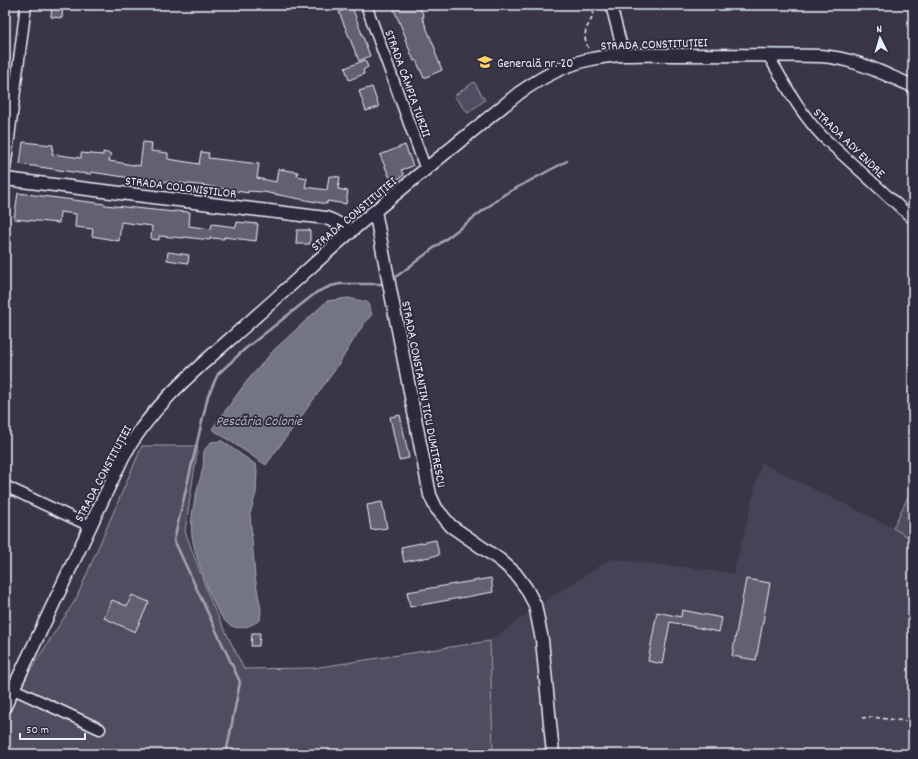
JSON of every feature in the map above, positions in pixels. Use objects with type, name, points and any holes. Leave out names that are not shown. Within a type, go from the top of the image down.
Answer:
[{"type":"street","points":[[5,169],[26,5]]},
{"type":"street","name":"STRADA CÂMPIA TURZII","points":[[366,5],[426,170]]},
{"type":"street","points":[[611,5],[624,55]]},
{"type":"street","name":"STRADA CONSTITUȚIEI","points":[[5,706],[9,687],[126,452],[132,440],[148,419],[193,373],[350,233],[518,93],[555,70],[591,59],[624,55],[768,55],[837,57],[854,61],[913,86]]},
{"type":"street","name":"STRADA ADY ENDRE","points":[[768,55],[796,104],[812,126],[823,138],[913,219]]},
{"type":"street","name":"STRADA COLONIȘTILOR","points":[[5,179],[326,218],[342,224],[350,233]]},
{"type":"street","name":"STRADA CONSTANTIN TICU DUMITRESCU","points":[[375,211],[430,495],[436,508],[451,526],[500,560],[514,573],[526,588],[535,605],[542,640],[553,754]]},
{"type":"street","points":[[5,486],[90,526]]},
{"type":"street","points":[[9,687],[100,729]]},
{"type":"path","points":[[591,59],[585,35],[586,29],[594,13],[593,5]]},
{"type":"path","points":[[862,718],[871,717],[913,722]]},
{"type":"shaded area","points":[[474,82],[485,100],[468,113],[454,96]]},
{"type":"shaded area","points":[[142,446],[198,446],[185,531],[211,602],[244,669],[313,668],[490,641],[493,754],[5,754],[5,721],[28,674],[76,599]]},
{"type":"shaded area","points":[[761,463],[893,528],[913,540],[913,754],[493,754],[490,641],[551,597],[611,559],[734,573]]},
{"type":"shaded area","points":[[913,486],[913,540],[893,528]]},
{"type":"water","name":"Pescăria Colonie","points":[[348,298],[367,302],[372,314],[359,331],[337,367],[266,465],[212,429],[247,381],[274,350],[327,301]]},
{"type":"water","points":[[222,441],[256,465],[257,470],[256,493],[250,514],[255,577],[261,610],[260,620],[244,628],[231,626],[216,608],[201,568],[192,536],[191,527],[194,501],[203,467],[204,452],[211,442]]},
{"type":"building","points":[[52,5],[63,5],[62,18],[51,17]]},
{"type":"building","points":[[392,5],[419,5],[442,70],[424,78],[416,60],[414,61]]},
{"type":"building","points":[[352,7],[370,56],[359,61],[339,12]]},
{"type":"building","points":[[365,60],[368,67],[363,70],[364,74],[349,80],[345,68]]},
{"type":"building","points":[[372,87],[379,107],[366,111],[359,91]]},
{"type":"building","points":[[23,142],[53,145],[52,154],[81,158],[81,153],[103,155],[103,152],[111,154],[109,161],[140,166],[143,142],[152,143],[151,151],[168,153],[168,159],[199,164],[201,152],[209,153],[208,158],[259,164],[257,178],[276,182],[278,169],[298,172],[297,176],[307,178],[305,187],[327,190],[329,176],[340,177],[338,189],[348,191],[346,204],[327,201],[327,204],[263,192],[248,191],[248,193],[208,186],[131,178],[91,172],[91,174],[79,173],[20,164]]},
{"type":"building","points":[[405,145],[413,166],[401,170],[404,175],[392,183],[380,155]]},
{"type":"building","points":[[18,193],[105,205],[174,212],[190,212],[189,226],[211,229],[212,224],[236,227],[237,222],[258,224],[256,241],[224,237],[224,239],[210,238],[210,240],[159,236],[159,240],[151,239],[152,226],[121,222],[119,241],[92,236],[93,229],[75,227],[76,214],[60,212],[59,223],[14,219]]},
{"type":"building","points":[[297,230],[310,230],[310,244],[296,244]]},
{"type":"building","points":[[168,252],[189,255],[188,263],[167,260]]},
{"type":"building","points":[[400,415],[409,458],[399,460],[390,417]]},
{"type":"building","points":[[382,502],[387,528],[371,530],[367,505]]},
{"type":"building","points":[[436,540],[439,555],[404,562],[401,547]]},
{"type":"building","points":[[491,578],[493,592],[410,607],[407,592]]},
{"type":"building","points":[[746,579],[770,583],[756,660],[732,656]]},
{"type":"building","points":[[132,595],[149,602],[135,632],[104,618],[112,600],[127,606]]},
{"type":"building","points":[[682,610],[722,618],[719,632],[670,622],[662,664],[648,661],[657,612],[681,617]]},
{"type":"building","points":[[252,633],[260,633],[259,646],[251,646]]},
{"type":"waterway","points":[[397,276],[505,194],[567,161]]},
{"type":"waterway","points":[[226,754],[240,682],[174,540],[208,396],[218,374],[245,349],[317,292],[340,284],[385,284]]},
{"type":"place","name":"Generală nr. 20","points":[[485,62]]}]
